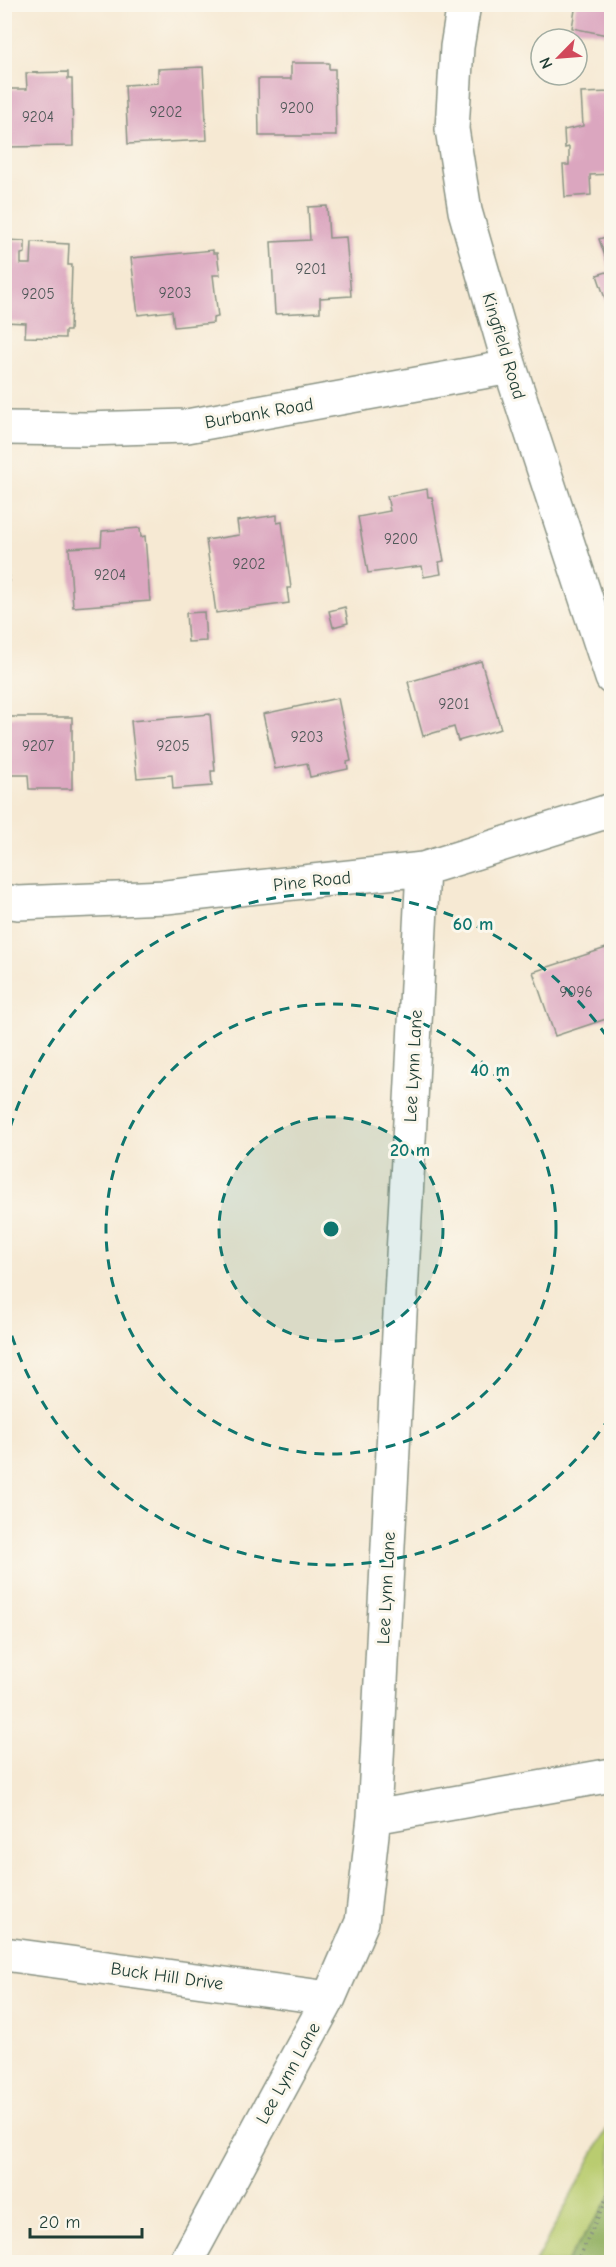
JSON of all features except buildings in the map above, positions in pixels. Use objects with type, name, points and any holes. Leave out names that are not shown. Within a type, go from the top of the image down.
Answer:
[{"type":"street","name":"Kingfield Road","points":[[464,4],[457,47],[452,129],[465,211],[510,367],[612,678]]},
{"type":"street","name":"Burbank Road","points":[[4,428],[86,429],[187,426],[510,367]]},
{"type":"street","name":"Pine Road","points":[[4,901],[18,903],[166,897],[423,869],[612,810]]},
{"type":"street","name":"Lee Lynn Lane","points":[[186,2262],[329,1998],[362,1922],[374,1817],[423,869]]},
{"type":"street","points":[[374,1817],[612,1775]]},
{"type":"street","name":"Buck Hill Drive","points":[[4,1954],[329,1998]]},
{"type":"path","points":[[576,2262],[612,2187]]},
{"type":"green space","points":[[611,2121],[611,2262],[535,2262],[544,2246]]},
{"type":"green space","points":[[611,2196],[611,2262],[566,2262],[608,2201]]}]
